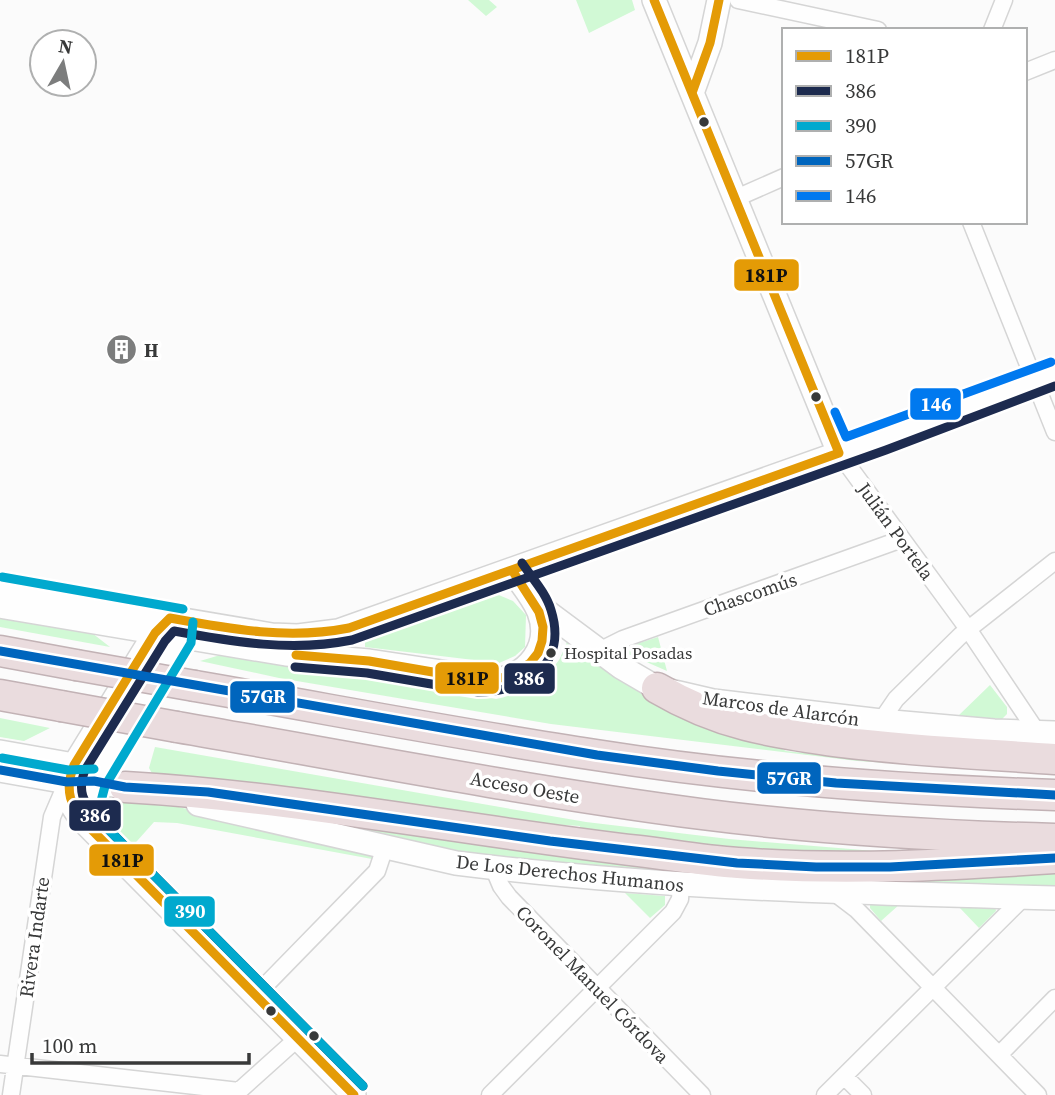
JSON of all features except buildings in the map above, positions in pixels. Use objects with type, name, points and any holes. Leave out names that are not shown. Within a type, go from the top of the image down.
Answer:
[{"type":"highway","points":[[0,651],[597,755],[718,771],[850,784],[1055,795]]},
{"type":"highway","points":[[657,688],[691,707],[767,732],[888,748],[1055,759]]},
{"type":"highway","name":"Acceso Oeste","points":[[0,695],[599,800],[703,814],[882,831],[1055,839]]},
{"type":"highway","points":[[125,787],[208,792],[551,841],[737,863],[890,867],[1055,858]]},
{"type":"main road","name":"Julián Portela","points":[[654,0],[839,453]]},
{"type":"main road","points":[[692,93],[710,43],[719,0]]},
{"type":"main road","name":"Marcos de Alarcón","points":[[0,606],[172,628],[284,636],[338,631],[839,453],[1044,377]]},
{"type":"main road","name":"Marcos de Alarcón","points":[[0,589],[286,654],[369,660],[495,680],[520,672],[537,656],[542,639],[543,628],[534,603],[512,570]]},
{"type":"main road","name":"Marcos de Alarcón","points":[[534,603],[599,651],[657,688],[713,701],[881,721],[1046,732]]},
{"type":"main road","points":[[172,628],[70,773],[73,806],[88,826],[354,1095]]},
{"type":"main road","points":[[88,826],[88,803],[94,781],[172,628]]},
{"type":"main road","name":"De Los Derechos Humanos","points":[[0,752],[94,781],[456,863],[681,884],[1055,898]]},
{"type":"main road","name":"De Los Derechos Humanos","points":[[0,770],[70,773]]},
{"type":"street","points":[[738,0],[869,28]]},
{"type":"street","points":[[993,28],[1004,0]]},
{"type":"street","points":[[1027,71],[1055,60]]},
{"type":"street","points":[[734,199],[782,178]]},
{"type":"street","points":[[972,224],[1044,377],[1055,432]]},
{"type":"street","name":"Julián Portela","points":[[839,453],[1046,732]]},
{"type":"street","name":"Chascomús","points":[[599,651],[623,639],[902,539]]},
{"type":"street","points":[[881,721],[896,699],[968,629],[1055,561]]},
{"type":"street","name":"Rivera Indarte","points":[[11,1095],[8,1065],[52,817],[70,773]]},
{"type":"street","points":[[256,995],[377,871],[382,847]]},
{"type":"street","name":"Coronel Manuel Córdova","points":[[493,867],[500,886],[509,897],[702,1095]]},
{"type":"street","points":[[490,1095],[673,912],[680,899],[681,884]]},
{"type":"street","points":[[832,891],[857,910],[1038,1095]]},
{"type":"street","points":[[825,1095],[1024,897]]},
{"type":"street","points":[[999,1055],[1055,998]]},
{"type":"street","points":[[8,1065],[239,1093],[298,1038]]},
{"type":"street","points":[[844,1076],[863,1095]]},
{"type":"green space","points":[[468,0],[489,0],[497,7],[486,16]]},
{"type":"green space","points":[[576,0],[632,0],[635,10],[589,33]]},
{"type":"green space","points":[[494,593],[513,601],[526,615],[525,647],[515,656],[499,663],[365,647],[365,637]]},
{"type":"green space","points":[[0,617],[92,633],[110,647],[0,627]]},
{"type":"green space","points":[[658,637],[667,671],[626,653],[627,647]]},
{"type":"green space","points":[[569,639],[786,751],[841,757],[856,752],[857,760],[1034,772],[857,761],[551,724],[279,678],[200,661],[227,653],[349,670],[496,699],[523,690],[547,674],[559,660]]},
{"type":"green space","points":[[990,685],[1007,707],[1007,714],[1002,719],[958,716]]},
{"type":"green space","points":[[0,718],[50,728],[24,741],[0,737]]},
{"type":"green space","points":[[155,747],[586,822],[729,839],[875,851],[964,850],[833,862],[596,830],[589,840],[578,839],[580,826],[550,824],[550,829],[154,777],[149,768]]},
{"type":"green space","points":[[114,792],[373,852],[372,859],[177,823],[154,822],[129,850],[109,828],[101,809],[102,801]]},
{"type":"green space","points":[[203,796],[433,833],[1055,871],[1055,888],[824,877],[696,876],[451,854]]},
{"type":"green space","points":[[625,893],[665,896],[665,905],[650,918]]},
{"type":"green space","points":[[870,902],[900,904],[881,921],[870,908]]},
{"type":"green space","points":[[959,907],[995,907],[996,911],[979,928]]},
{"type":"transit line","name":"181P","points":[[654,0],[839,453]]},
{"type":"transit line","name":"181P","points":[[692,93],[710,43],[719,0]]},
{"type":"transit line","name":"146","points":[[835,412],[846,437],[1051,362]]},
{"type":"transit line","name":"386","points":[[363,1086],[97,818],[85,801],[82,790],[85,770],[165,641],[174,631],[263,644],[330,644],[352,640],[886,450],[1055,386]]},
{"type":"transit line","name":"181P","points":[[354,1095],[88,826],[73,805],[69,783],[74,765],[155,633],[170,618],[259,632],[304,633],[349,628],[839,453]]},
{"type":"transit line","name":"386","points":[[295,667],[367,673],[478,692],[512,687],[539,671],[554,646],[555,629],[551,610],[522,563]]},
{"type":"transit line","name":"181P","points":[[296,655],[369,661],[479,680],[508,677],[530,663],[538,653],[543,627],[539,612],[512,570]]},
{"type":"transit line","name":"390","points":[[2,577],[183,609]]},
{"type":"transit line","name":"390","points":[[193,622],[191,643],[105,786],[100,805],[100,821],[363,1086]]},
{"type":"transit line","name":"57GR","points":[[0,651],[597,755],[836,783],[1055,795]]},
{"type":"transit line","name":"390","points":[[2,758],[68,770],[94,769]]},
{"type":"transit line","name":"57GR","points":[[0,770],[67,782],[94,781],[125,787],[208,792],[550,841],[737,863],[890,867],[1055,858]]},
{"type":"place","name":"H","points":[[121,350]]},
{"type":"place","name":"Hospital Posadas","points":[[551,653]]}]
